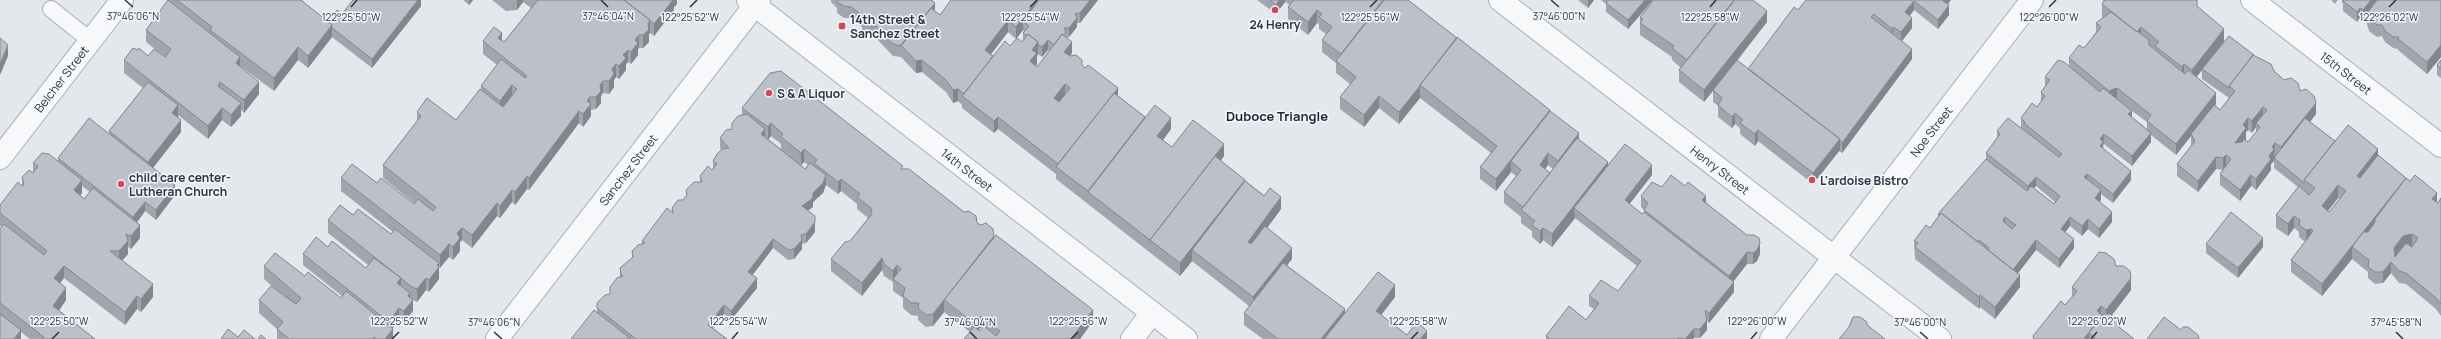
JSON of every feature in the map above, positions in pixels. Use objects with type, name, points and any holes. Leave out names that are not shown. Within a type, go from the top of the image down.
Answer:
[{"type":"street","name":"Belcher Street","points":[[0,158],[122,0]]},
{"type":"street","name":"Henry Street","points":[[1500,0],[1940,339]]},
{"type":"street","name":"Noe Street","points":[[1772,339],[2032,0]]},
{"type":"street","name":"15th Street","points":[[2252,0],[2441,146]]},
{"type":"street","name":"14th Street","points":[[754,2],[1186,339]]},
{"type":"street","name":"Sanchez Street","points":[[497,339],[754,2]]},
{"type":"street","points":[[1132,339],[1152,313]]},
{"type":"lane","points":[[51,9],[91,41]]},
{"type":"building","points":[[168,0],[240,57],[236,63],[259,82],[244,100],[220,82],[218,86],[241,103],[231,115],[222,108],[208,126],[124,60],[133,48],[138,50],[139,48],[148,56],[154,49],[165,57],[171,49],[146,30]]},
{"type":"building","points":[[177,0],[301,0],[332,25],[308,56],[298,47],[274,78],[210,30],[212,27]]},
{"type":"building","points":[[353,0],[418,0],[372,59],[332,28],[332,25],[328,21],[337,10],[342,14]]},
{"type":"building","points":[[538,0],[624,0],[650,20],[648,24],[649,30],[643,35],[639,35],[635,40],[638,43],[631,52],[628,50],[623,55],[626,58],[619,66],[616,64],[612,69],[614,74],[609,81],[603,81],[600,85],[601,91],[596,97],[590,97],[587,101],[591,104],[583,114],[579,111],[529,178],[527,176],[515,192],[512,190],[500,206],[497,203],[472,235],[462,228],[457,233],[460,238],[453,247],[449,244],[440,255],[341,178],[352,164],[377,183],[381,178],[414,204],[418,199],[433,211],[436,207],[383,165],[421,116],[417,112],[427,98],[456,120],[480,89],[503,107],[517,89],[512,85],[500,101],[481,86],[501,59],[525,78],[527,76],[483,41],[494,27],[502,33],[498,38],[504,42]]},
{"type":"building","points":[[624,0],[673,0],[654,24]]},
{"type":"building","points":[[838,0],[931,0],[935,3],[901,46],[893,44],[876,26],[870,27],[862,20],[863,16],[851,7],[844,6],[837,2]]},
{"type":"building","points":[[951,0],[1037,0],[1016,27],[1008,20],[985,50],[993,56],[964,94],[958,89],[953,90],[946,80],[922,60],[916,61],[901,45],[931,8],[940,15]]},
{"type":"building","points":[[1039,0],[1090,0],[1080,13],[1075,14],[1077,18],[1069,28],[1064,28],[1066,32],[1063,35],[1062,34],[1054,45],[1048,40],[1042,47],[1038,45],[1038,42],[1028,34],[1027,36],[1023,33],[1029,26],[1023,21]]},
{"type":"building","points":[[1270,0],[1279,0],[1276,5]]},
{"type":"building","points":[[1294,0],[1383,0],[1341,54],[1322,40],[1332,27],[1319,17],[1322,14],[1317,10],[1308,22],[1288,7]]},
{"type":"building","points":[[1384,0],[1408,0],[1457,38],[1399,112],[1379,96],[1364,115],[1340,97],[1356,77],[1336,61]]},
{"type":"building","points":[[1608,0],[1645,0],[1628,20],[1606,3]]},
{"type":"building","points":[[1654,0],[1734,0],[1687,60],[1672,48],[1674,46],[1640,23],[1643,19],[1640,17]]},
{"type":"building","points":[[1735,0],[1753,0],[1767,11],[1704,90],[1679,70]]},
{"type":"building","points":[[1806,0],[1944,0],[1943,1],[1949,5],[1938,20],[1914,1],[1905,12],[1912,18],[1901,32],[1893,27],[1892,29],[1874,14],[1871,17],[1912,49],[1842,143],[1840,139],[1748,69],[1794,7],[1798,10]]},
{"type":"building","points":[[2105,0],[2197,0],[2197,6],[2224,29],[2192,70],[2184,64],[2182,67],[2155,46],[2159,42],[2141,27],[2137,32],[2102,4]]},
{"type":"building","points":[[2371,0],[2363,10],[2360,8],[2357,12],[2343,1]]},
{"type":"building","points":[[2377,0],[2441,0],[2441,45],[2427,62],[2398,39],[2399,37],[2393,37],[2385,31],[2382,25],[2377,25],[2369,19],[2367,13]]},
{"type":"building","points":[[2111,12],[2149,40],[2149,45],[2185,74],[2188,70],[2216,93],[2176,144],[2147,121],[2151,115],[2117,88],[2109,91],[2069,58],[2079,45],[2084,48],[2101,27],[2096,23]]},
{"type":"building","points":[[1028,34],[1038,42],[1032,50],[1037,53],[1030,61],[1037,67],[1062,34],[1072,42],[1064,52],[1070,56],[1076,55],[1082,60],[1082,65],[1085,68],[1088,65],[1118,88],[1058,164],[998,117],[994,121],[962,96],[1005,41],[1010,46],[1017,38],[1022,42]],"holes":[[[1065,84],[1070,88],[1059,102],[1054,98]]]},
{"type":"building","points":[[2229,36],[2254,55],[2229,86],[2229,88],[2202,69]]},
{"type":"building","points":[[1457,37],[1550,110],[1496,179],[1480,167],[1497,146],[1420,85]]},
{"type":"building","points":[[0,38],[8,45],[0,64]]},
{"type":"building","points":[[2253,55],[2271,64],[2274,71],[2284,80],[2291,78],[2298,83],[2300,91],[2306,89],[2314,96],[2316,103],[2281,147],[2275,143],[2272,147],[2274,149],[2269,156],[2271,159],[2256,179],[2251,175],[2240,190],[2220,174],[2231,159],[2226,155],[2223,158],[2216,157],[2198,181],[2177,164],[2195,141],[2191,134],[2214,105],[2220,110],[2235,91],[2229,86]],"holes":[[[2263,107],[2267,110],[2256,123],[2260,127],[2248,142],[2244,139],[2242,142],[2235,143],[2246,128],[2243,125],[2248,118],[2252,121]]]},
{"type":"building","points":[[1737,60],[1840,139],[1813,173],[1758,130],[1755,134],[1740,123],[1743,120],[1735,113],[1732,117],[1718,105],[1722,98],[1713,90]]},
{"type":"building","points":[[2058,60],[2064,62],[2100,92],[2103,88],[2132,111],[2128,114],[2151,133],[2132,156],[2104,134],[2100,139],[2103,142],[2100,146],[2131,171],[2113,194],[2087,174],[2084,177],[2101,190],[2095,198],[2112,212],[2099,229],[2088,219],[2082,226],[2070,217],[2061,229],[2074,239],[2059,259],[2036,240],[2013,270],[1988,250],[1989,248],[1979,240],[1978,242],[1941,213],[1940,215],[1938,214],[1986,159],[2027,191],[2031,186],[2054,204],[2060,196],[2036,177],[2028,186],[1986,153],[2000,134],[1997,131],[2008,118],[2059,157],[2062,154],[2024,123],[2025,122],[2021,118],[2032,103],[2037,107],[2045,96],[2041,92],[2050,80],[2045,77]],"holes":[[[2005,217],[2016,225],[2012,229],[2003,221]]]},
{"type":"building","points":[[2441,60],[2441,69],[2437,65]]},
{"type":"building","points":[[781,71],[903,166],[901,169],[909,169],[964,212],[969,211],[976,216],[977,223],[981,225],[986,223],[993,229],[994,236],[933,314],[926,315],[918,308],[919,303],[911,303],[903,296],[905,288],[893,279],[901,269],[897,265],[893,271],[884,264],[882,258],[862,283],[831,259],[845,242],[850,241],[872,214],[871,208],[857,197],[860,194],[841,179],[838,182],[814,163],[817,160],[804,149],[801,153],[781,137],[783,134],[771,123],[768,127],[742,108],[770,73]]},
{"type":"building","points":[[148,82],[178,105],[172,113],[181,120],[148,162],[109,131]]},
{"type":"building","points":[[1114,93],[1145,117],[1088,191],[1056,167]]},
{"type":"building","points":[[1155,105],[1171,118],[1157,136],[1172,147],[1193,120],[1224,144],[1150,240],[1088,192]]},
{"type":"building","points":[[1550,111],[1579,133],[1558,161],[1548,153],[1540,165],[1550,173],[1523,207],[1504,192],[1521,170],[1511,161]]},
{"type":"building","points":[[747,114],[765,129],[761,134],[805,169],[810,163],[826,175],[823,183],[813,193],[813,198],[802,206],[815,216],[815,222],[806,234],[801,235],[802,240],[794,249],[788,250],[773,239],[748,272],[757,278],[731,311],[724,305],[708,325],[727,339],[636,339],[597,308],[597,303],[605,295],[610,294],[610,287],[617,278],[623,276],[620,268],[633,257],[632,251],[638,245],[645,243],[642,241],[667,208],[673,213],[672,208],[678,200],[683,200],[687,195],[686,190],[694,182],[702,182],[700,176],[708,166],[712,170],[717,164],[713,161],[717,154],[722,149],[729,148],[720,138],[726,130],[732,129],[732,123],[738,116]]},
{"type":"building","name":"child care center- Lutheran Church","points":[[89,118],[175,185],[156,210],[145,202],[133,217],[58,158]]},
{"type":"building","points":[[2305,118],[2335,141],[2304,180],[2304,183],[2274,158]]},
{"type":"building","points":[[2348,125],[2378,149],[2357,176],[2360,178],[2378,155],[2406,178],[2322,284],[2291,260],[2313,231],[2311,229],[2306,230],[2299,225],[2300,220],[2294,216],[2288,224],[2276,215],[2299,186],[2309,195],[2315,188],[2304,180]],"holes":[[[2338,185],[2346,191],[2329,212],[2322,206]]]},
{"type":"building","points":[[1577,138],[1608,162],[1552,234],[1543,228],[1540,231],[1532,225],[1535,221],[1521,210]]},
{"type":"building","points":[[1625,144],[1652,165],[1625,200],[1642,214],[1644,212],[1734,282],[1709,313],[1705,310],[1707,320],[1700,329],[1694,329],[1685,339],[1548,339],[1549,338],[1546,336],[1569,306],[1586,320],[1599,303],[1589,296],[1601,280],[1618,291],[1641,261],[1574,208]]},
{"type":"building","points":[[42,153],[49,154],[82,180],[74,190],[84,199],[93,188],[140,225],[131,236],[126,234],[128,241],[119,251],[110,251],[153,284],[141,299],[137,296],[125,312],[64,266],[54,278],[66,288],[53,306],[95,339],[42,339],[44,337],[0,303],[0,229],[4,224],[44,255],[47,251],[0,213],[0,205],[18,182],[22,186],[24,184],[22,177],[29,170],[33,173],[38,166],[33,163]]},
{"type":"building","points":[[1215,156],[1245,180],[1180,263],[1150,240]]},
{"type":"building","points":[[1671,175],[1685,186],[1688,182],[1706,196],[1702,200],[1747,235],[1754,235],[1759,238],[1760,243],[1757,250],[1753,253],[1747,252],[1729,276],[1644,210],[1648,203],[1641,196],[1652,182],[1662,187]]},
{"type":"building","points":[[2415,175],[2437,193],[2432,199],[2438,203],[2441,198],[2441,304],[2406,273],[2399,271],[2391,262],[2383,272],[2375,272],[2368,267],[2369,260],[2352,247],[2363,232],[2368,232],[2375,222],[2375,219],[2406,178],[2410,181]],"holes":[[[2412,234],[2418,238],[2412,247],[2406,243],[2395,257],[2394,248],[2403,236]]]},
{"type":"building","points":[[1245,181],[1264,196],[1270,188],[1281,197],[1248,242],[1251,244],[1265,226],[1292,248],[1253,297],[1192,250]]},
{"type":"building","points":[[340,205],[353,215],[358,209],[391,234],[395,229],[439,263],[437,265],[439,267],[429,280],[426,278],[417,289],[412,287],[328,220]]},
{"type":"building","points":[[2231,212],[2263,238],[2238,268],[2206,244]]},
{"type":"building","points":[[1941,213],[2020,275],[1995,307],[1980,295],[1979,297],[1915,247],[1918,243],[1914,241],[1926,225],[1930,228]]},
{"type":"building","points":[[996,235],[1093,310],[1071,339],[964,339],[974,327],[980,331],[984,326],[996,336],[1000,331],[981,316],[975,324],[944,300]]},
{"type":"building","points":[[316,237],[328,247],[332,241],[366,268],[374,258],[401,278],[397,283],[410,293],[408,296],[413,300],[404,311],[399,308],[389,322],[303,254]]},
{"type":"building","points":[[2099,252],[2106,253],[2114,259],[2116,266],[2124,266],[2130,271],[2131,278],[2106,310],[2101,306],[2097,311],[2102,315],[2084,339],[2034,339],[2033,336],[2061,301],[2065,305],[2077,291],[2072,287]]},
{"type":"building","points":[[275,253],[305,276],[308,272],[341,298],[346,291],[393,329],[385,339],[376,339],[374,337],[373,339],[289,339],[277,329],[283,322],[259,300],[271,286],[296,304],[301,298],[264,266]]},
{"type":"building","points":[[1283,263],[1345,309],[1321,339],[1278,339],[1244,313]]},
{"type":"building","points":[[1378,272],[1395,285],[1376,311],[1407,335],[1417,322],[1427,331],[1420,339],[1324,339]]},
{"type":"building","points":[[594,310],[631,339],[571,339]]},
{"type":"building","points":[[0,314],[21,330],[14,339],[0,339]]},
{"type":"building","points":[[2103,314],[2110,314],[2118,321],[2119,327],[2134,339],[2094,339],[2095,338],[2089,333]]},
{"type":"building","points":[[1853,317],[1860,317],[1867,322],[1867,325],[1885,339],[1839,339],[1849,327]]},
{"type":"building","points":[[2164,317],[2181,330],[2183,327],[2188,327],[2198,335],[2199,339],[2147,339]]},
{"type":"building","points":[[228,329],[238,337],[244,330],[255,339],[221,339]]},
{"type":"building","points":[[261,335],[266,339],[258,339]]},
{"type":"place","name":"24 Henry","points":[[1275,10]]},
{"type":"place","name":"14th Street & Sanchez Street","points":[[842,26]]},
{"type":"place","name":"S & A Liquor","points":[[769,93]]},
{"type":"place","name":"L'ardoise Bistro","points":[[1812,180]]},
{"type":"place","name":"child care center- Lutheran Church","points":[[121,184]]},
{"type":"district","name":"Duboce Triangle","points":[[1277,116]]}]
